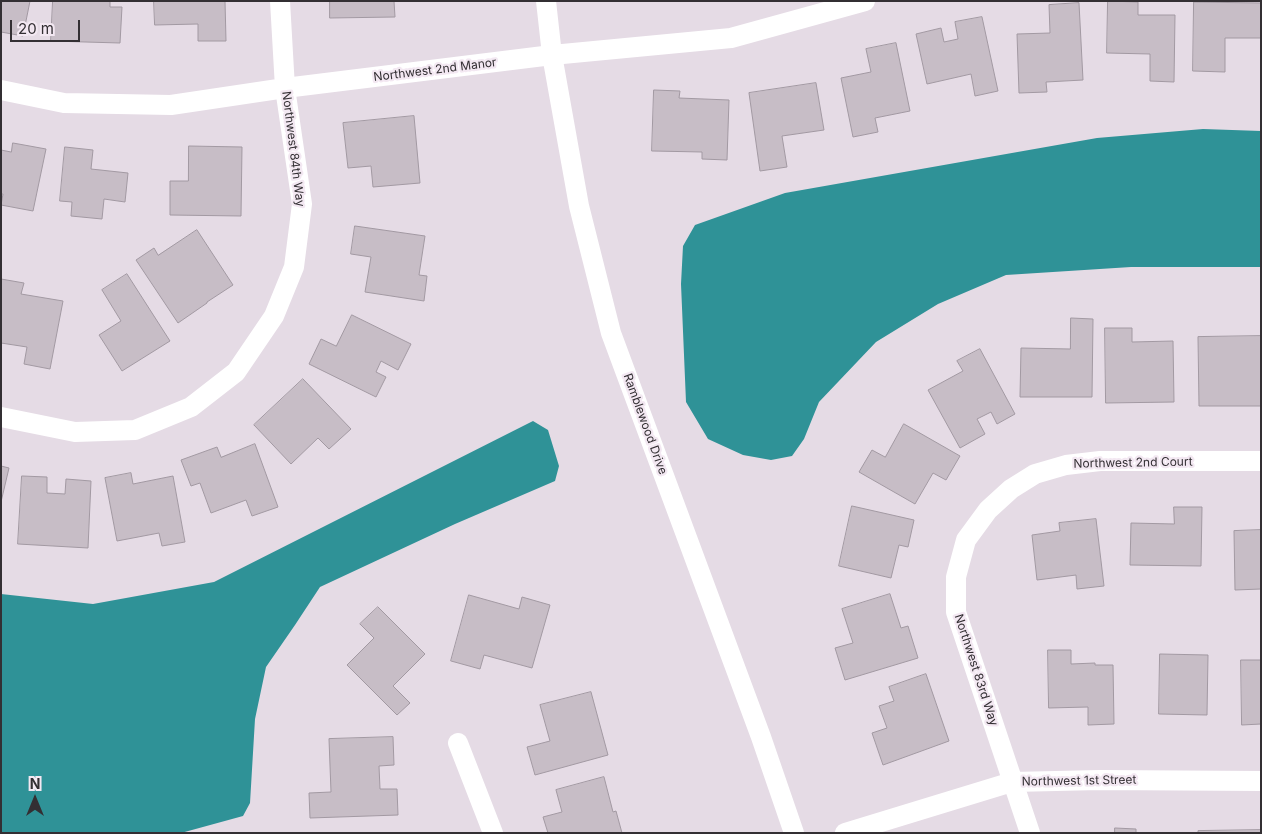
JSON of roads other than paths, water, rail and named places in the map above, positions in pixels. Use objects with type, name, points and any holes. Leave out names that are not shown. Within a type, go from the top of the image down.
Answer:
[{"type":"street","name":"Northwest 84th Way","points":[[1,417],[75,432],[135,430],[191,407],[236,372],[274,316],[294,267],[302,204],[285,88],[280,1]]},
{"type":"street","name":"Ramblewood Drive","points":[[546,1],[552,55],[580,206],[611,333],[761,737],[794,833]]},
{"type":"street","name":"Northwest 2nd Manor","points":[[1,90],[64,103],[171,105],[285,88],[552,55],[731,38],[845,4],[865,1]]},
{"type":"street","name":"Northwest 2nd Court","points":[[988,510],[1011,489],[1035,474],[1066,465],[1100,461],[1261,461]]},
{"type":"street","name":"Northwest 83rd Way","points":[[988,510],[966,540],[956,577],[956,612],[1030,833]]},
{"type":"street","points":[[458,743],[493,833]]},
{"type":"street","name":"Northwest 1st Street","points":[[846,833],[1012,782],[1100,780],[1261,781]]},
{"type":"water","points":[[1203,129],[1261,131],[1261,267],[1131,267],[1006,275],[938,304],[876,342],[819,402],[804,439],[792,456],[771,460],[743,455],[708,439],[686,402],[681,284],[683,246],[695,225],[785,193],[1097,138]]},
{"type":"water","points":[[533,421],[548,430],[559,466],[555,481],[455,524],[320,587],[266,667],[255,719],[250,803],[243,816],[181,833],[1,833],[1,594],[93,604],[214,582]]}]
